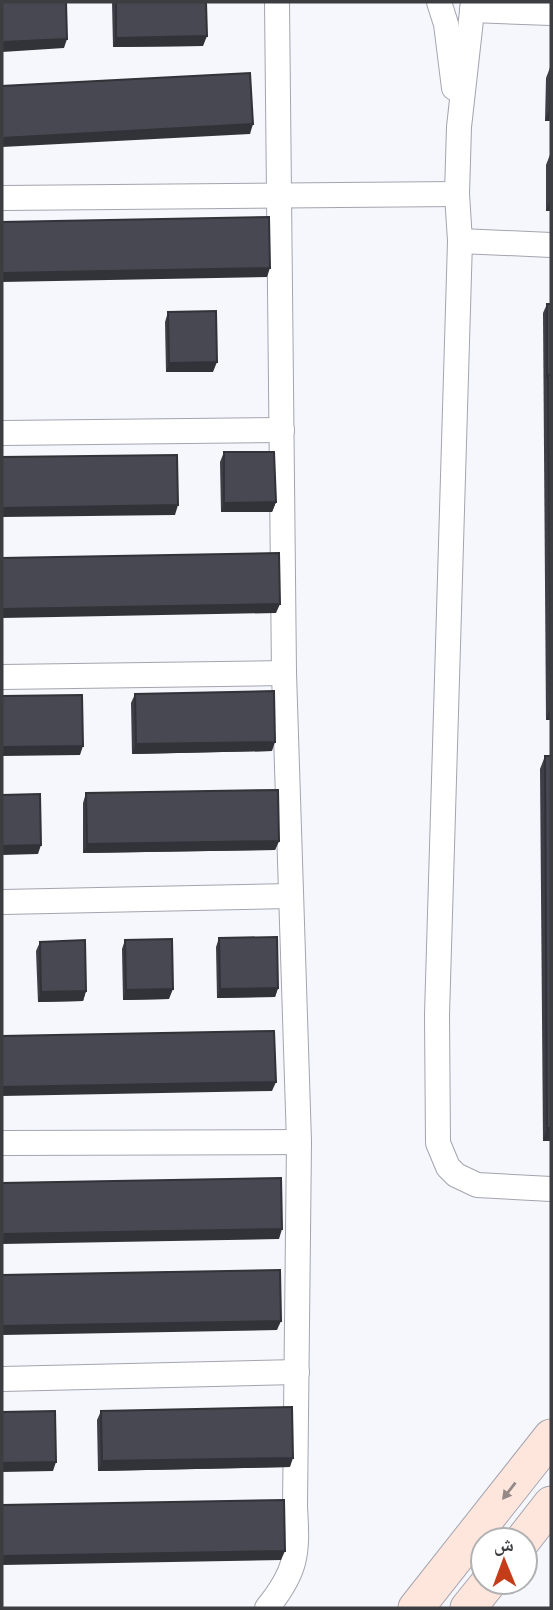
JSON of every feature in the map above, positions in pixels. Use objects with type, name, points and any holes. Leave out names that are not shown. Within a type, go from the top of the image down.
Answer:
[{"type":"main road","points":[[416,1608],[551,1437]]},
{"type":"main road","points":[[534,1526],[551,1504]]},
{"type":"street","points":[[267,1608],[290,1575],[297,1541],[295,1507],[299,1142],[284,673],[277,2]]},
{"type":"street","points":[[439,2],[446,24],[459,127]]},
{"type":"street","points":[[551,13],[473,6],[459,127],[457,194],[460,241],[437,1015],[438,1143],[448,1167],[466,1181],[477,1185],[551,1189]]},
{"type":"street","points":[[2,198],[457,194]]},
{"type":"street","points":[[460,241],[551,246]]},
{"type":"street","points":[[2,433],[282,430]]},
{"type":"street","points":[[2,677],[284,673]]},
{"type":"street","points":[[2,902],[290,896]]},
{"type":"street","points":[[2,1143],[299,1142]]},
{"type":"street","points":[[2,1379],[297,1372]]},
{"type":"building","points":[[2,2],[66,2],[67,39],[2,42]]},
{"type":"building","points":[[116,2],[206,2],[207,36],[116,38]]},
{"type":"building","points":[[250,73],[253,124],[2,138],[2,86]]},
{"type":"building","points":[[269,217],[270,268],[2,273],[2,222]]},
{"type":"building","points":[[547,304],[551,304],[551,375],[547,378]]},
{"type":"building","points":[[216,311],[217,362],[169,363],[168,312]]},
{"type":"building","points":[[548,375],[551,375],[551,707]]},
{"type":"building","points":[[224,452],[274,452],[276,502],[224,503]]},
{"type":"building","points":[[177,455],[178,505],[2,508],[2,457]]},
{"type":"building","points":[[279,553],[280,604],[2,609],[2,558]]},
{"type":"building","points":[[274,691],[275,742],[136,744],[135,694]]},
{"type":"building","points":[[82,695],[83,746],[2,747],[2,696]]},
{"type":"building","points":[[545,756],[551,756],[551,1128],[547,1128]]},
{"type":"building","points":[[278,790],[279,841],[87,844],[86,793]]},
{"type":"building","points":[[40,794],[41,845],[2,846],[2,795]]},
{"type":"building","points":[[277,937],[278,988],[220,989],[219,938]]},
{"type":"building","points":[[172,939],[173,989],[126,990],[125,940]]},
{"type":"building","points":[[85,940],[86,991],[41,992],[40,942]]},
{"type":"building","points":[[274,1031],[276,1082],[2,1087],[2,1036]]},
{"type":"building","points":[[281,1178],[282,1229],[2,1234],[2,1183]]},
{"type":"building","points":[[280,1270],[281,1321],[2,1326],[2,1275]]},
{"type":"building","points":[[292,1407],[293,1458],[102,1461],[101,1411]]},
{"type":"building","points":[[55,1411],[56,1462],[2,1463],[2,1412]]},
{"type":"building","points":[[284,1500],[285,1551],[2,1556],[2,1505]]}]
